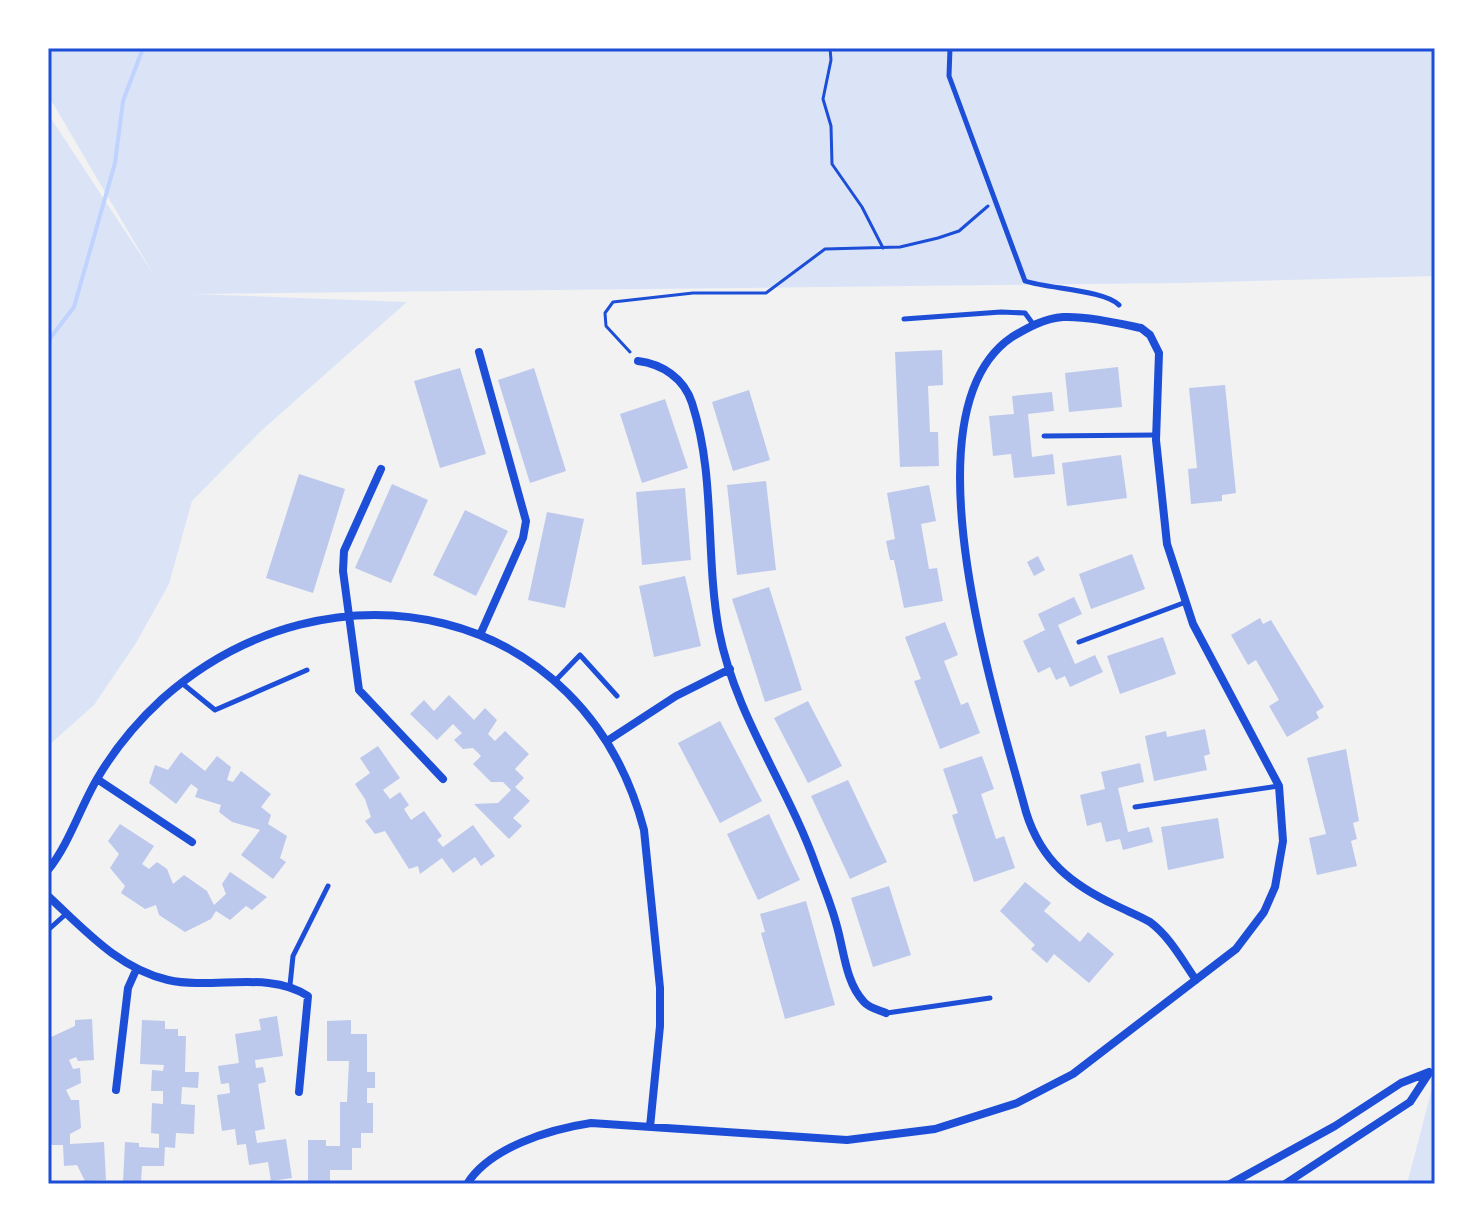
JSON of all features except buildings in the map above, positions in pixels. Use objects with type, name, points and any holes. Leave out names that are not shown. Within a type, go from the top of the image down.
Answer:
[{"type":"street","points":[[467,1184],[519,1142],[557,1128],[591,1123],[847,1140],[935,1129],[1017,1103],[1073,1074],[1196,980],[1236,949],[1264,912],[1275,887],[1283,841],[1279,786],[1209,658],[1167,544],[1156,435],[1159,353],[1146,331],[1123,324],[1063,317],[1034,325],[996,351],[978,376],[967,402],[962,521],[973,612],[1026,812],[1038,842],[1056,868],[1077,886],[1150,922],[1171,943],[1196,980]]},
{"type":"street","points":[[479,352],[526,521],[523,538],[480,635]]},
{"type":"street","points":[[638,361],[655,363],[668,371],[685,388],[692,402],[710,485],[709,573],[720,635],[730,669],[747,717],[801,822],[836,920],[851,982],[866,1005],[886,1013]]},
{"type":"street","points":[[381,469],[344,551],[359,690],[443,779]]},
{"type":"street","points":[[48,870],[97,779],[126,737],[182,683],[226,655],[273,634],[349,616],[418,615],[480,635],[518,652],[557,679],[607,741],[638,807],[644,830],[660,988],[660,1026],[650,1127]]},
{"type":"street","points":[[607,741],[676,696],[730,669]]},
{"type":"street","points":[[97,779],[192,842]]},
{"type":"street","points":[[48,896],[116,957],[136,970],[171,981],[290,985],[308,996],[299,1092]]},
{"type":"street","points":[[116,1090],[128,988],[136,970]]},
{"type":"street","points":[[1230,1184],[1335,1126],[1401,1083],[1432,1071]]},
{"type":"street","points":[[1285,1184],[1410,1102],[1432,1071]]},
{"type":"lane","points":[[950,48],[949,76],[1025,281],[1046,288],[1105,297],[1119,305]]},
{"type":"lane","points":[[904,319],[1025,313],[1034,325]]},
{"type":"lane","points":[[1044,436],[1156,435]]},
{"type":"lane","points":[[1079,642],[1186,602]]},
{"type":"lane","points":[[557,679],[580,655],[617,696]]},
{"type":"lane","points":[[182,683],[215,710],[307,670]]},
{"type":"lane","points":[[1135,807],[1279,786]]},
{"type":"lane","points":[[290,985],[293,956],[328,886]]},
{"type":"lane","points":[[48,930],[66,913]]},
{"type":"lane","points":[[886,1013],[990,998]]},
{"type":"path","points":[[830,48],[831,60],[823,99],[831,126],[832,164],[862,207],[883,248]]},
{"type":"path","points":[[638,361],[606,326],[605,313],[613,302],[693,293],[766,293],[825,249],[883,248],[959,231],[993,201]]},
{"type":"shaded area","points":[[48,48],[1435,48],[1435,276],[1185,283],[193,294],[407,302],[262,430],[192,501],[169,584],[136,643],[94,705],[48,746],[50,117],[152,272],[48,95]]},
{"type":"shaded area","points":[[1435,1077],[1435,1184],[1407,1184]]},
{"type":"waterway","points":[[48,341],[74,307],[115,163],[123,101],[143,48]]}]
